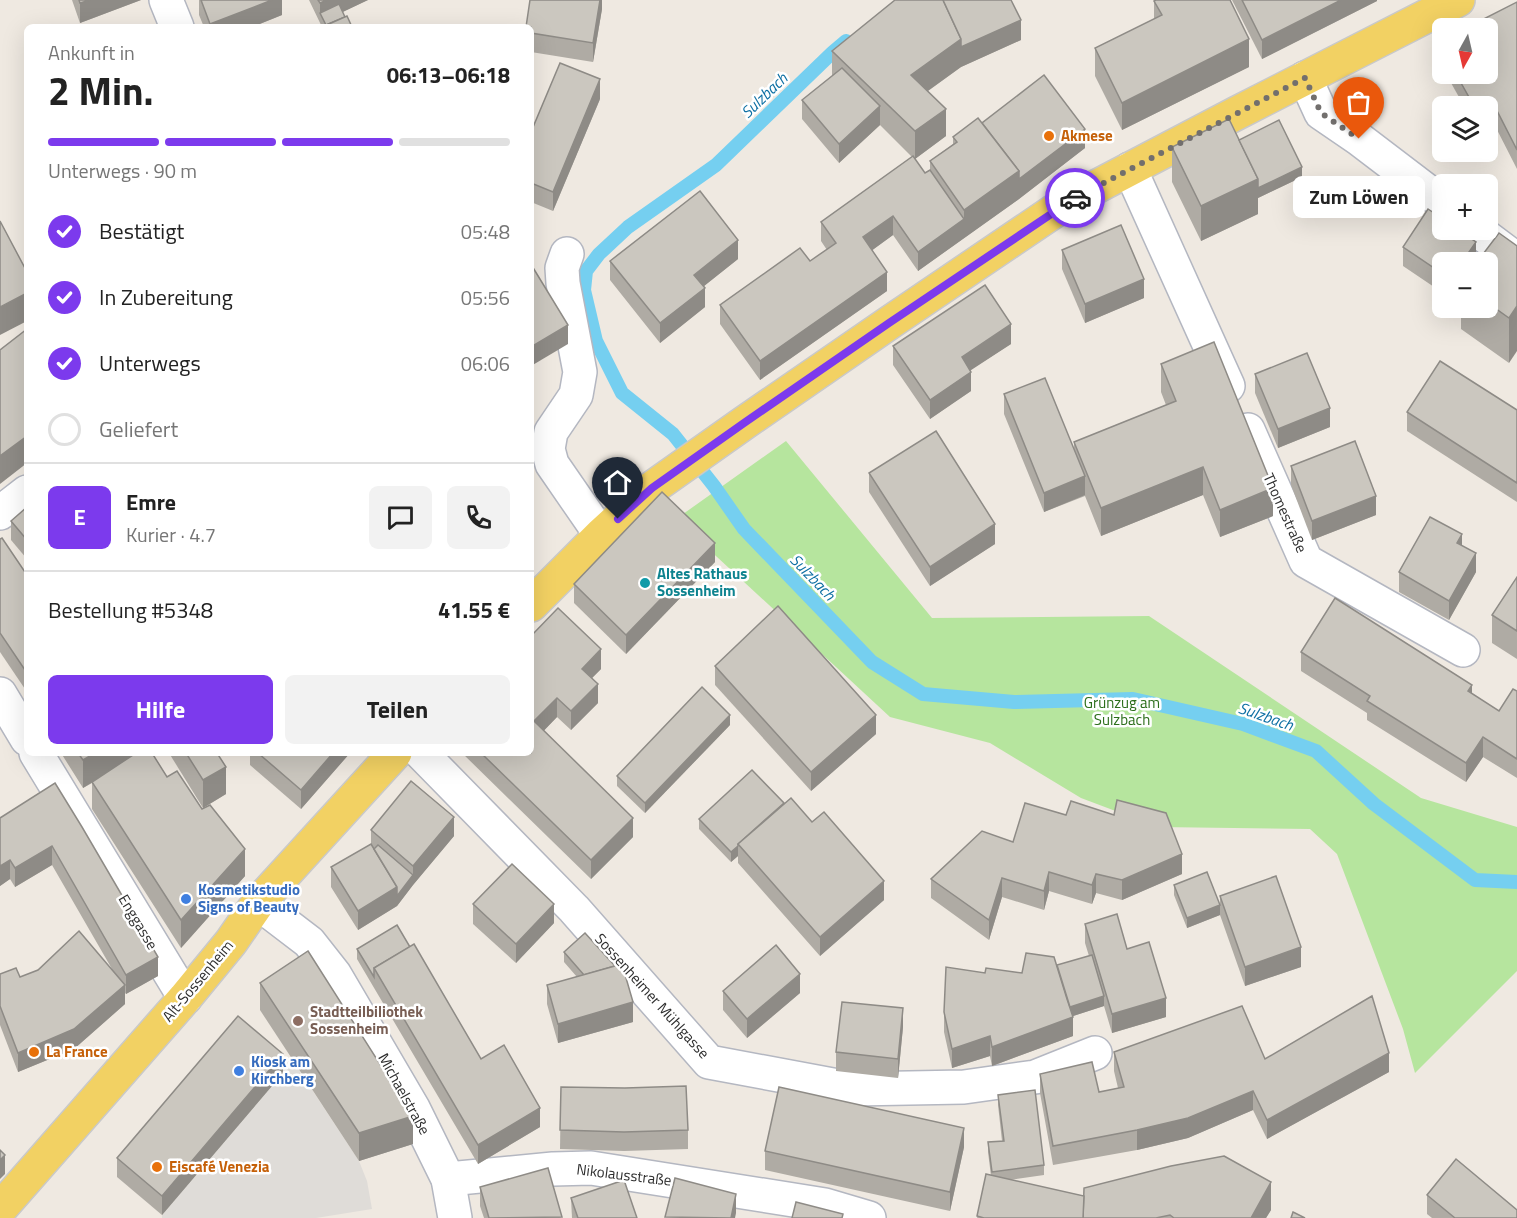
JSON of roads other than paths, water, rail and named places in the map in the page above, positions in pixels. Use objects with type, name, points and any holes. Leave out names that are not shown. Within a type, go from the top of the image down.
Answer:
[{"type":"main road","points":[[534,602],[652,488],[879,329],[1069,201],[1458,0]]},
{"type":"main road","name":"Alt-Sossenheim","points":[[0,1209],[185,998],[231,942],[258,903],[392,756]]},
{"type":"street","points":[[166,0],[176,24]]},
{"type":"street","points":[[1305,78],[1321,113],[1432,195]]},
{"type":"street","name":"Thomestraße","points":[[1130,169],[1306,561],[1463,650]]},
{"type":"street","points":[[1490,240],[1517,260]]},
{"type":"street","points":[[567,254],[562,268],[563,283],[580,372],[576,394],[551,432],[548,449],[552,464],[601,535]]},
{"type":"street","points":[[0,513],[24,494]]},
{"type":"street","points":[[0,694],[24,734]]},
{"type":"street","name":"Enggasse","points":[[38,756],[185,998]]},
{"type":"street","name":"Sossenheimer Mühlgasse","points":[[424,756],[574,909],[709,1062],[854,1089],[964,1087],[1035,1077],[1095,1053]]},
{"type":"street","name":"Michaelstraße","points":[[258,903],[309,942],[335,975],[414,1108],[448,1179],[455,1218]]},
{"type":"street","name":"Nikolausstraße","points":[[448,1179],[553,1169],[591,1168],[825,1205],[869,1218]]},
{"type":"waterway","name":"Sulzbach","points":[[846,41],[716,165],[628,227],[599,254],[586,271],[584,290],[596,341],[622,393],[673,434],[744,529],[872,662],[923,694],[1014,702],[1133,699],[1243,724],[1316,751],[1374,804],[1475,880],[1517,882]]},
{"type":"place","name":"Akmese","points":[[1049,136]]},
{"type":"place","name":"Zum Löwen","points":[[1359,139]]},
{"type":"place","name":"Altes Rathaus Sossenheim","points":[[645,583]]},
{"type":"place","name":"Kosmetikstudio Signs of Beauty","points":[[186,899]]},
{"type":"place","name":"Stadtteilbiliothek Sossenheim","points":[[298,1021]]},
{"type":"place","name":"La France","points":[[34,1052]]},
{"type":"place","name":"Kiosk am Kirchberg","points":[[239,1071]]},
{"type":"place","name":"Eiscafé Venezia","points":[[157,1167]]},
{"type":"park label","name":"Grünzug am Sulzbach","points":[[1122,712]]}]
